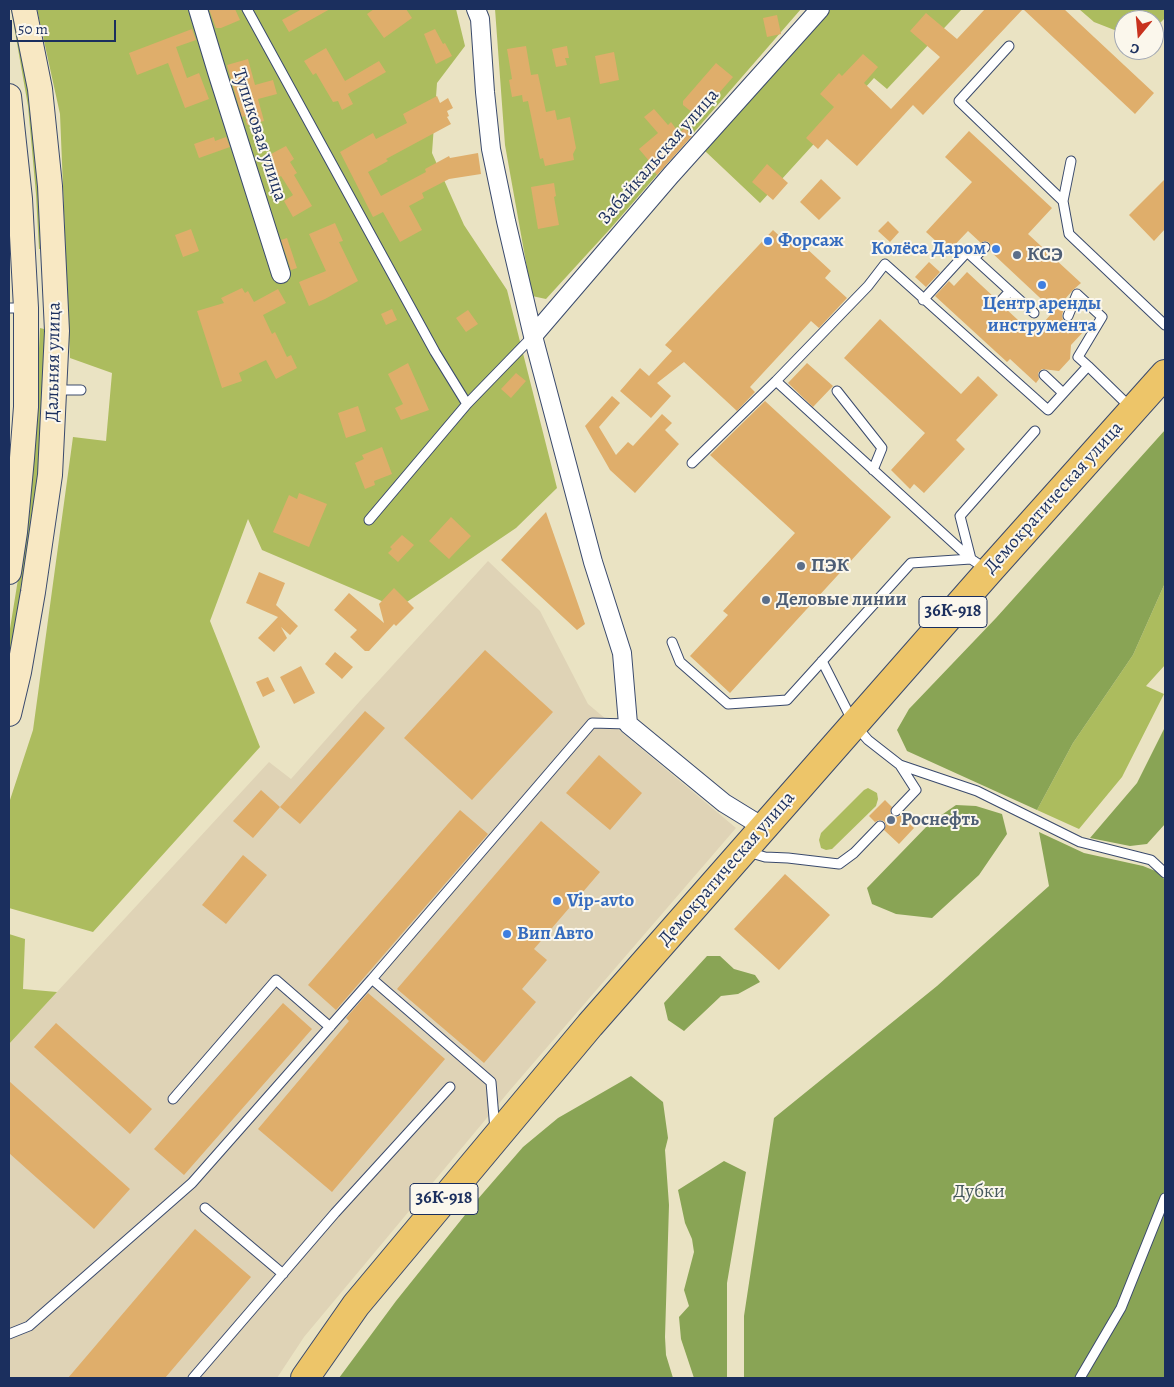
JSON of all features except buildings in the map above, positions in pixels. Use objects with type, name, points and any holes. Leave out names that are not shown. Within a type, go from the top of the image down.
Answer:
[{"type":"main road","name":"Дальняя улица","points":[[9,714],[32,600],[50,475],[57,331],[49,177],[40,89],[24,9]]},
{"type":"main road","name":"Дальняя улица","points":[[9,96],[20,199],[17,308],[26,407],[15,532],[9,572]]},
{"type":"main road","points":[[17,308],[56,307]]},
{"type":"main road","name":"Демократическая улица","points":[[305,1378],[356,1305],[495,1137],[590,1025],[854,724],[980,565],[1133,410],[1165,374]]},
{"type":"street","name":"Тупиковая улица","points":[[198,9],[216,72],[281,274]]},
{"type":"street","points":[[476,9],[480,20],[491,149],[533,336],[593,562],[622,653],[628,724],[724,803],[763,827]]},
{"type":"street","name":"Забайкальская улица","points":[[533,336],[678,167],[820,9]]},
{"type":"lane","points":[[247,9],[435,352],[467,404]]},
{"type":"lane","points":[[1009,46],[959,101],[1063,201]]},
{"type":"lane","points":[[1071,161],[1063,201],[1068,234],[1165,325]]},
{"type":"lane","points":[[974,258],[985,247]]},
{"type":"lane","points":[[923,300],[967,252],[1034,313]]},
{"type":"lane","points":[[692,463],[776,381],[868,286],[885,264],[1048,410],[1088,366]]},
{"type":"lane","points":[[999,303],[1010,291]]},
{"type":"lane","points":[[1068,316],[1077,294],[1102,317],[1078,357],[1133,410]]},
{"type":"lane","points":[[369,520],[467,404],[533,336]]},
{"type":"lane","points":[[1044,375],[1063,393]]},
{"type":"lane","points":[[776,381],[980,565]]},
{"type":"lane","points":[[55,390],[81,390]]},
{"type":"lane","points":[[837,391],[882,448],[873,470]]},
{"type":"lane","points":[[980,565],[960,516],[1035,431]]},
{"type":"lane","points":[[672,642],[680,662],[728,704],[787,700],[912,563],[980,565]]},
{"type":"lane","points":[[822,661],[854,724],[868,740],[900,765],[977,791],[1080,842],[1151,860],[1165,873]]},
{"type":"lane","points":[[9,1334],[29,1326],[192,1183],[372,979],[592,723],[628,724]]},
{"type":"lane","points":[[896,810],[916,790],[900,765]]},
{"type":"lane","points":[[743,851],[765,857],[839,864],[854,853],[880,826]]},
{"type":"lane","points":[[372,979],[491,1082],[495,1137]]},
{"type":"lane","points":[[173,1099],[276,980],[330,1027]]},
{"type":"lane","points":[[193,1378],[335,1213],[450,1088]]},
{"type":"lane","points":[[1080,1378],[1121,1308],[1165,1198]]},
{"type":"lane","points":[[205,1208],[282,1274]]},
{"type":"shaded area","points":[[488,561],[540,611],[588,704],[736,828],[511,1089],[304,1337],[277,1378],[9,1378],[9,1044],[269,762],[291,779]]},
{"type":"green space","points":[[11,9],[18,9],[30,75],[47,249],[39,249],[28,106]]},
{"type":"green space","points":[[37,9],[456,9],[465,46],[437,83],[432,153],[464,225],[507,290],[557,488],[516,528],[398,608],[262,550],[248,519],[210,621],[260,747],[93,932],[9,908],[9,803],[33,730],[73,437],[106,441],[112,373],[70,358],[60,114]]},
{"type":"green space","points":[[495,9],[801,9],[610,229],[546,299],[532,296],[505,145]]},
{"type":"green space","points":[[830,9],[962,9],[887,89],[874,78],[760,203],[705,151]]},
{"type":"green space","points":[[1079,9],[1165,9],[1164,19],[1164,10],[1114,10],[1114,30],[1094,22]]},
{"type":"green space","points":[[40,328],[48,330],[36,513],[9,673],[9,635],[19,573],[36,410]]},
{"type":"green space","points":[[1165,430],[1165,583],[1133,655],[1073,743],[1037,810],[907,751],[897,730],[909,709],[996,618]]},
{"type":"green space","points":[[1165,583],[1165,665],[1146,686],[1164,694],[1122,777],[1079,829],[1037,810],[1073,743],[1133,655]]},
{"type":"green space","points":[[1165,727],[1165,824],[1147,844],[1130,846],[1090,838],[1137,783]]},
{"type":"green space","points":[[868,788],[877,793],[876,806],[832,849],[826,850],[821,848],[819,840],[821,833]]},
{"type":"green space","points":[[956,805],[976,806],[1002,814],[1007,834],[979,875],[932,918],[896,914],[872,904],[867,888],[930,823]]},
{"type":"green space","name":"Дубки","points":[[1039,832],[1084,853],[1143,866],[1158,872],[1165,880],[1165,1378],[744,1378],[744,1316],[774,1118],[937,986],[1049,886]]},
{"type":"green space","points":[[9,934],[25,939],[23,989],[57,992],[9,1044]]},
{"type":"green space","points":[[707,956],[720,956],[734,969],[755,975],[760,982],[738,994],[721,996],[684,1031],[668,1020],[664,1003]]},
{"type":"green space","points":[[631,1076],[663,1102],[668,1138],[665,1150],[669,1205],[665,1337],[666,1355],[673,1378],[339,1378],[396,1301],[477,1200],[523,1147],[558,1118]]},
{"type":"green space","points":[[724,1161],[746,1172],[727,1283],[727,1378],[694,1378],[681,1339],[679,1317],[689,1306],[684,1290],[694,1252],[678,1190]]},
{"type":"place","name":"Форсаж","points":[[768,241]]},
{"type":"place","name":"Колёса Даром","points":[[996,249]]},
{"type":"place","name":"КСЭ","points":[[1017,255]]},
{"type":"place","name":"Центр аренды инструмента","points":[[1042,285]]},
{"type":"place","name":"ПЭК","points":[[801,566]]},
{"type":"place","name":"Деловые линии","points":[[766,600]]},
{"type":"place","name":"Роснефть","points":[[891,820]]},
{"type":"place","name":"Vip-avto","points":[[557,901]]},
{"type":"place","name":"Вип Авто","points":[[507,934]]}]
